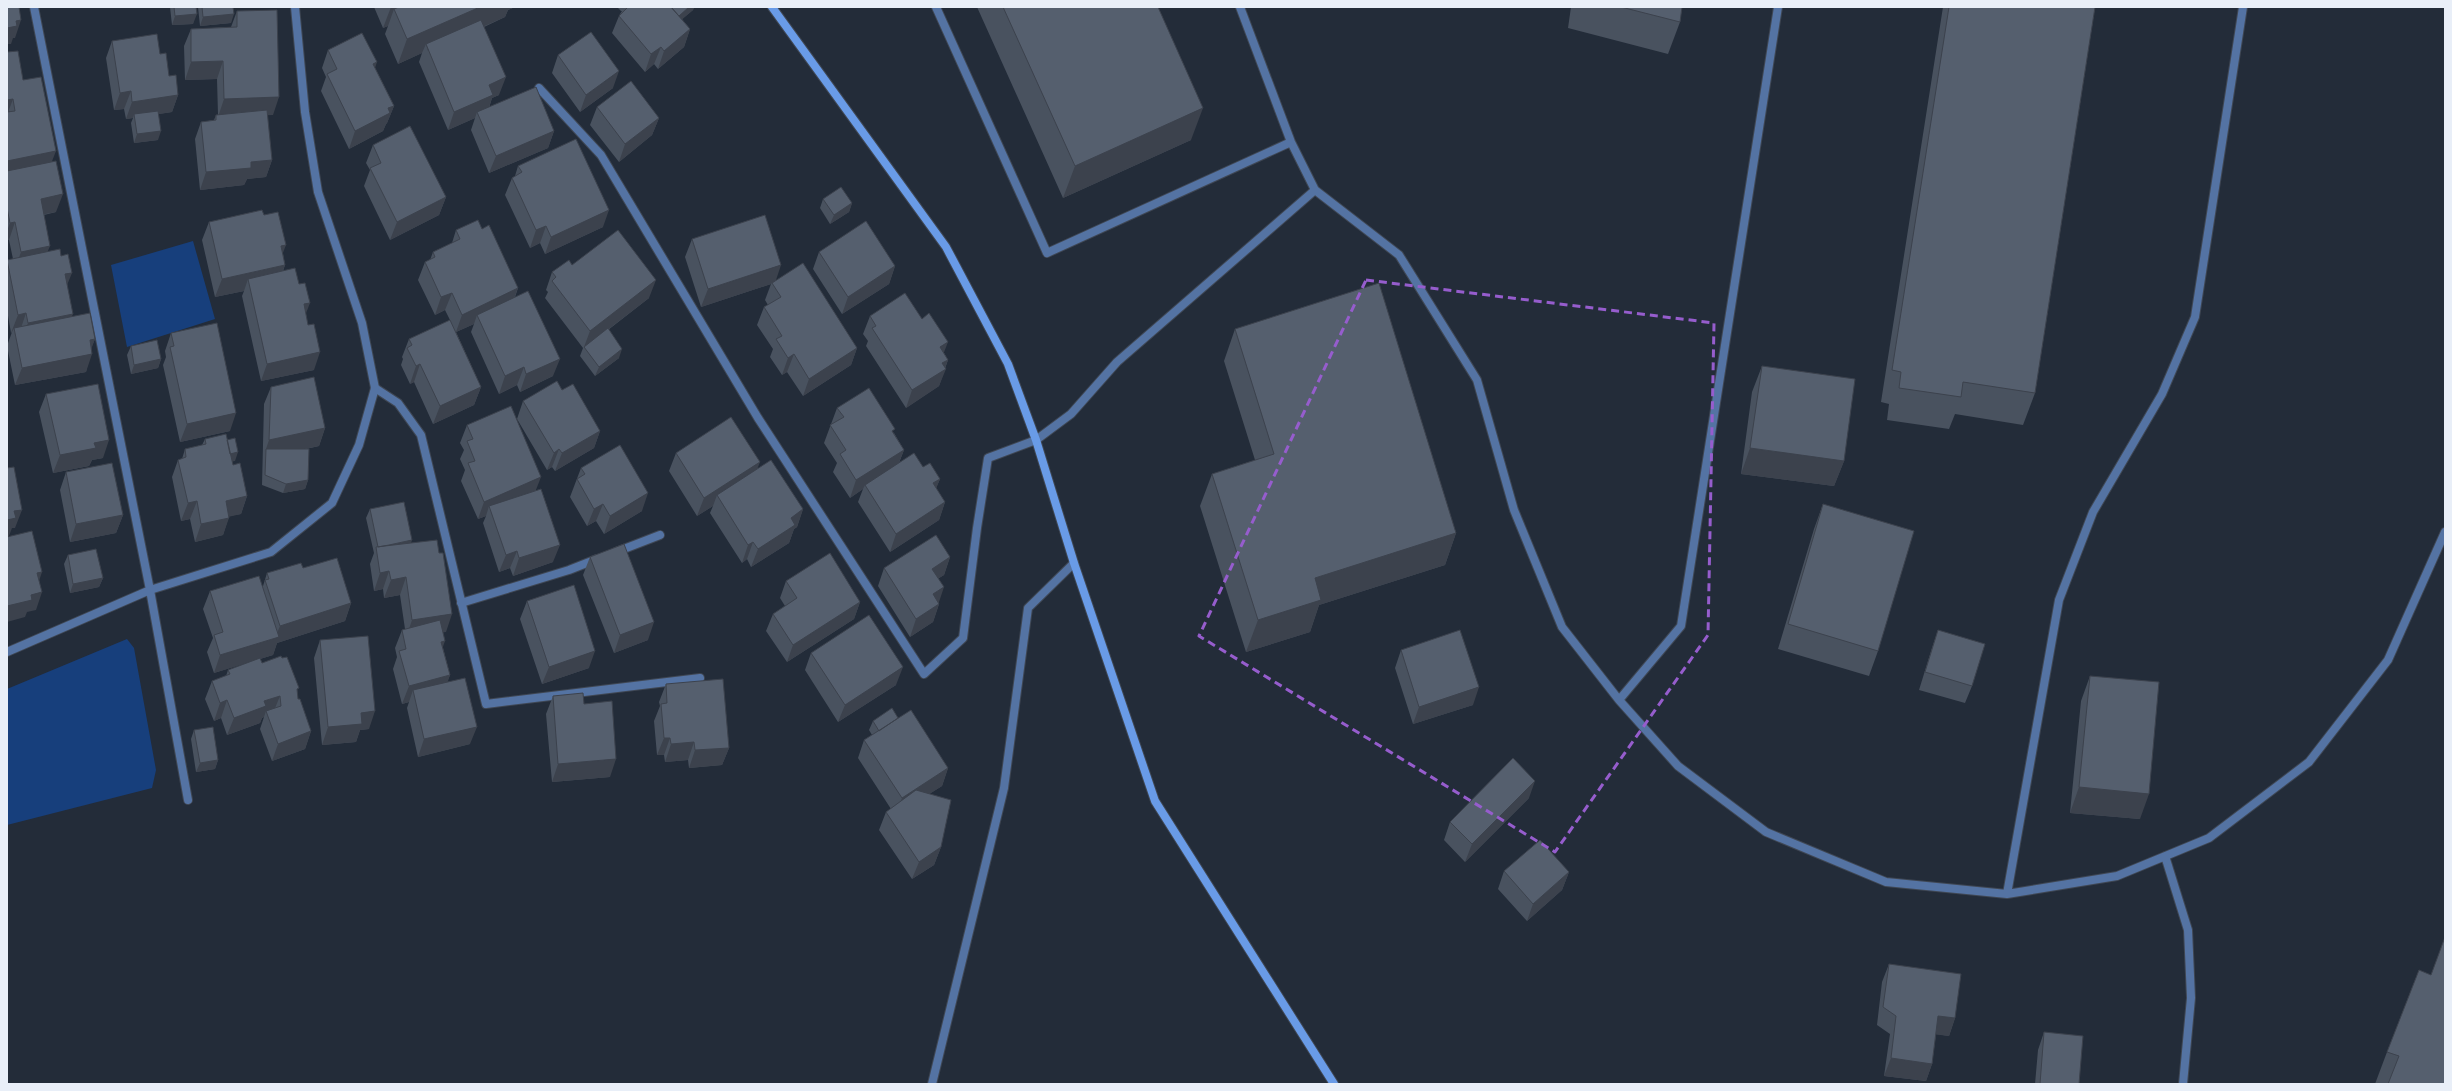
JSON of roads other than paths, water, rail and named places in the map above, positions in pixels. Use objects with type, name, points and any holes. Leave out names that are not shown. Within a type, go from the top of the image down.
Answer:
[{"type":"street","points":[[34,7],[150,590],[188,800]]},
{"type":"street","points":[[7,652],[150,590],[271,552],[332,503],[359,445],[376,388],[362,323],[318,192],[306,112],[295,7]]},
{"type":"street","points":[[772,7],[946,247],[1008,364],[1036,440],[1074,563],[1155,801],[1334,1084]]},
{"type":"street","points":[[936,7],[1047,253],[1291,142]]},
{"type":"street","points":[[1240,7],[1291,142],[1315,190],[1399,256],[1477,380],[1514,510],[1562,627],[1619,700],[1678,766],[1766,832],[1886,882],[2007,894],[2117,876],[2209,838],[2309,762],[2388,660],[2445,532]]},
{"type":"street","points":[[1619,700],[1681,626],[1778,7]]},
{"type":"street","points":[[2007,894],[2059,600],[2092,512],[2162,394],[2196,316],[2243,7]]},
{"type":"street","points":[[539,88],[601,155],[758,418],[924,674],[963,638],[977,528],[988,458],[1036,440],[1071,414],[1117,362],[1315,190]]},
{"type":"street","points":[[376,388],[398,403],[421,435],[486,704],[700,678]]},
{"type":"street","points":[[461,603],[569,570],[660,535]]},
{"type":"street","points":[[932,1084],[1004,788],[1028,608],[1074,563]]},
{"type":"street","points":[[2165,856],[2188,930],[2191,998],[2183,1084]]}]
